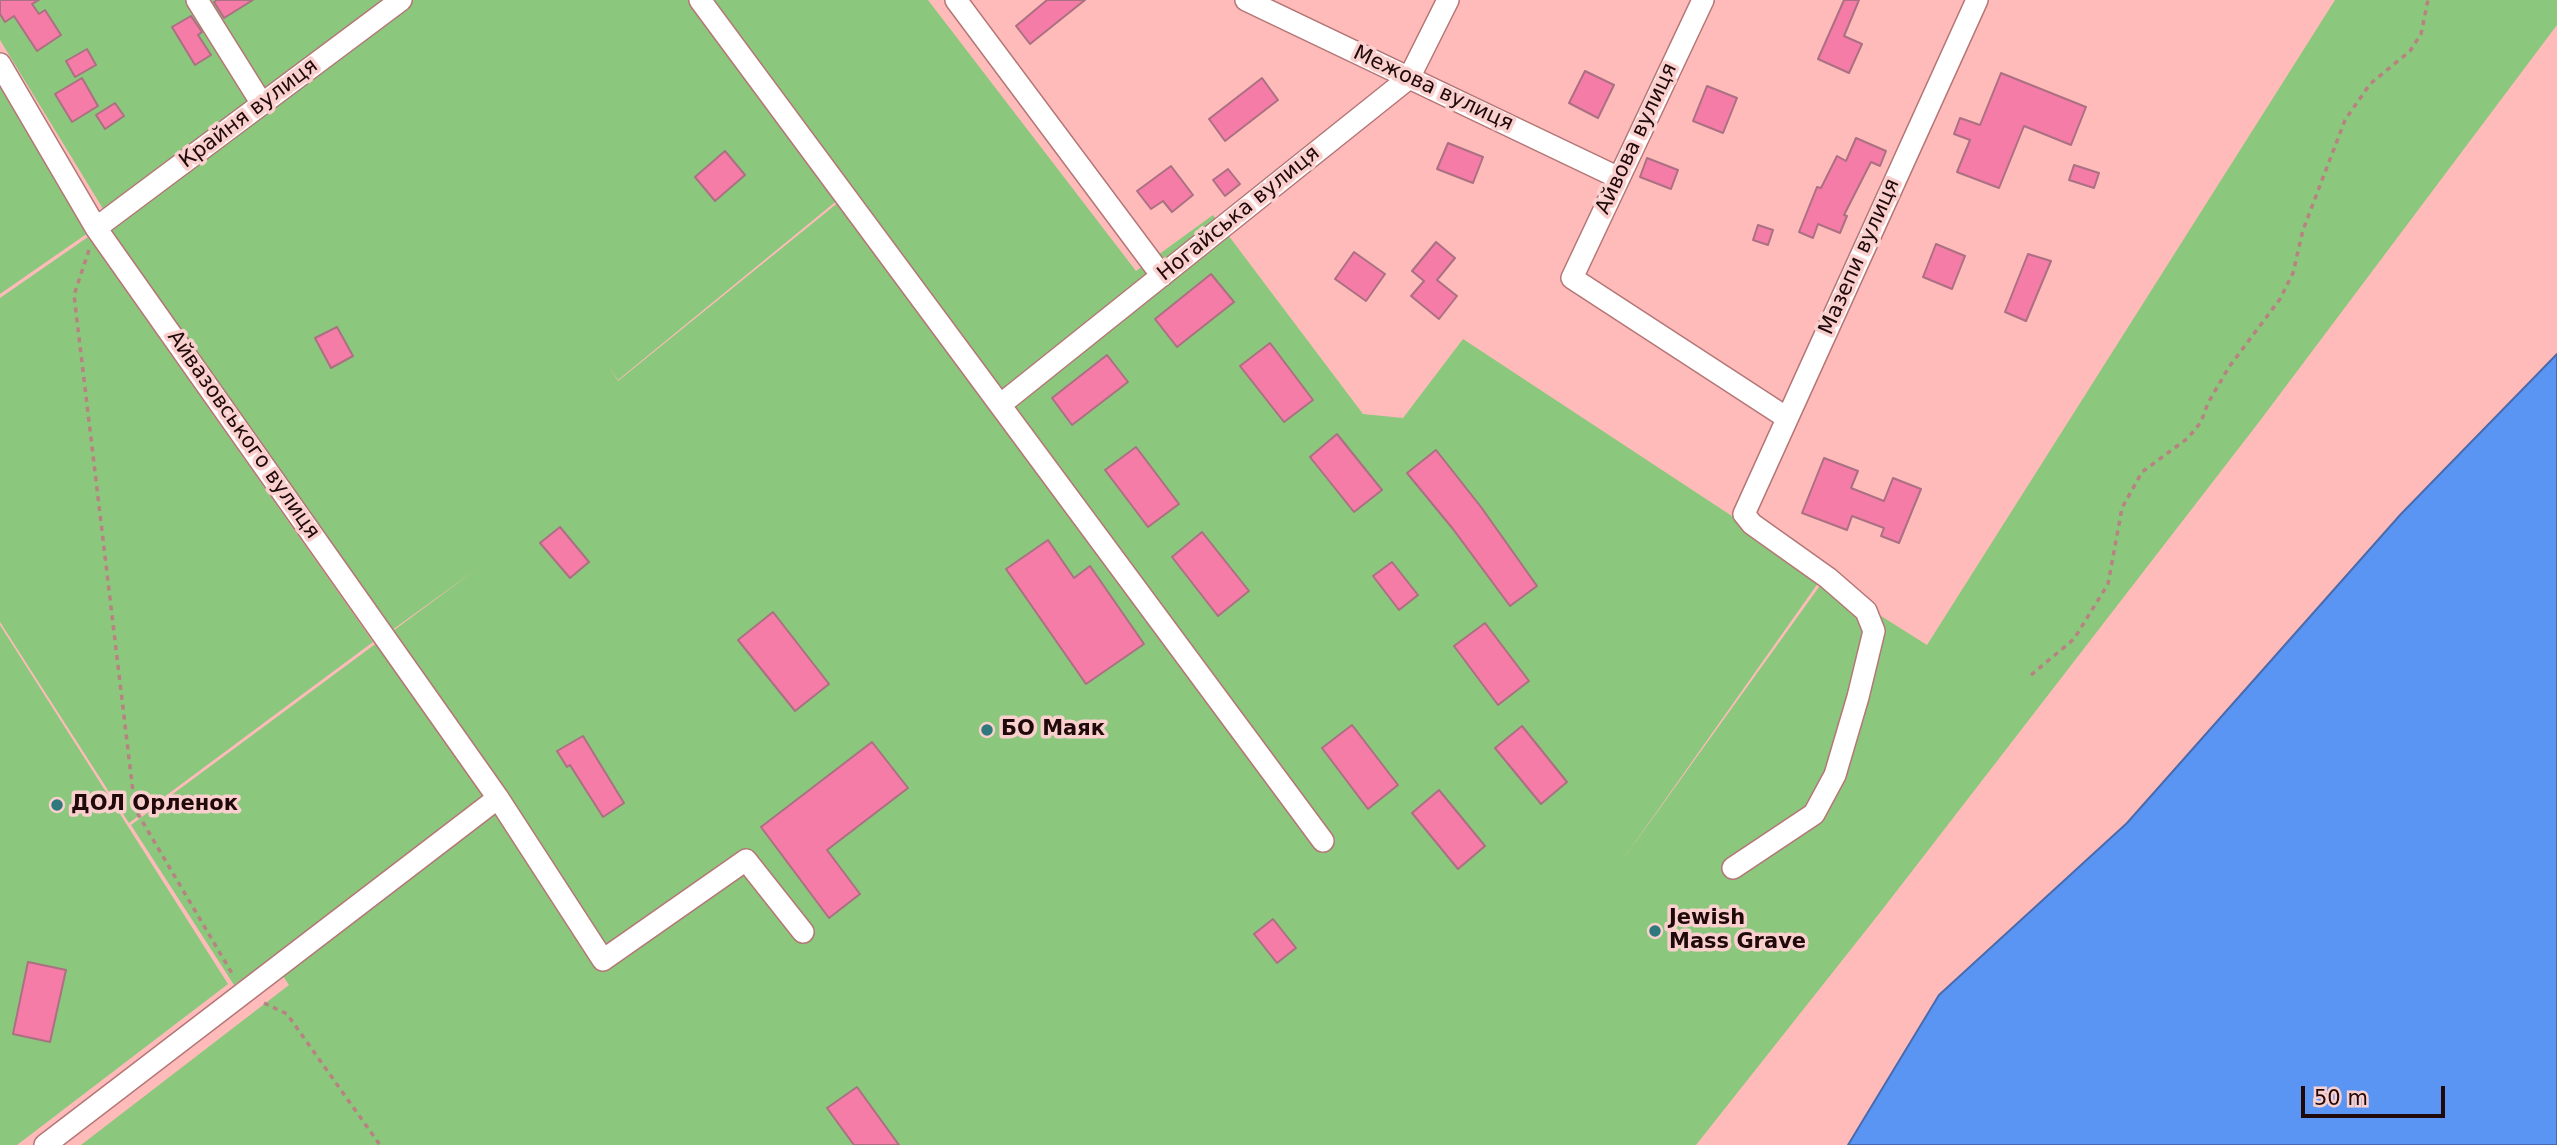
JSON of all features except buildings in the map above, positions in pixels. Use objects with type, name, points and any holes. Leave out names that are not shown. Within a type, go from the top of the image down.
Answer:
[{"type":"street","points":[[197,0],[262,104]]},
{"type":"street","points":[[700,0],[1323,841]]},
{"type":"street","points":[[956,0],[1162,276]]},
{"type":"street","name":"Межова вулиця","points":[[1246,0],[1619,178]]},
{"type":"street","name":"Ногайська вулиця","points":[[1000,405],[1409,78],[1448,0]]},
{"type":"street","name":"Айвова вулиця","points":[[1703,0],[1572,278],[1787,418]]},
{"type":"street","name":"Мазепи вулиця","points":[[1733,868],[1814,814],[1835,775],[1874,631],[1866,611],[1828,578],[1752,524],[1744,513],[1977,0]]},
{"type":"street","name":"Крайня вулиця","points":[[96,228],[399,1]]},
{"type":"street","name":"Айвазовського вулиця","points":[[0,64],[96,228],[498,798],[603,960],[746,860],[803,932]]},
{"type":"street","points":[[45,1145],[498,798]]},
{"type":"path","points":[[2031,676],[2074,639],[2108,584],[2122,508],[2141,472],[2188,438],[2201,422],[2208,403],[2229,368],[2280,299],[2293,273],[2303,230],[2345,120],[2370,84],[2410,51],[2421,34],[2428,0]]},
{"type":"path","points":[[96,228],[74,295],[135,809],[244,993],[287,1014],[380,1145]]},
{"type":"green space","points":[[0,0],[401,0],[108,217],[0,40]]},
{"type":"green space","points":[[409,0],[928,0],[1136,271],[1213,215],[1363,414],[1403,418],[1463,339],[1823,576],[1619,865],[1824,580],[1927,645],[2335,0],[2557,0],[2557,25],[2259,422],[1882,910],[1696,1145],[81,1145],[289,985],[271,958],[234,985],[131,825],[478,568],[388,633],[109,229]],"holes":[[[845,194],[845,197],[618,381],[608,365],[618,380]]]},
{"type":"green space","points":[[0,82],[88,233],[0,294]]},
{"type":"green space","points":[[88,237],[373,642],[129,823],[0,622],[0,298]]},
{"type":"green space","name":"ДОЛ Орленок","points":[[0,625],[228,984],[17,1145],[0,1145]]},
{"type":"water","points":[[2557,354],[2557,1145],[1848,1145],[1939,995],[2127,823],[2401,514]]},
{"type":"place","name":"БО Маяк","points":[[987,730]]},
{"type":"place","name":"ДОЛ Орленок","points":[[57,805]]},
{"type":"place","name":"Jewish Mass Grave","points":[[1655,931]]}]
